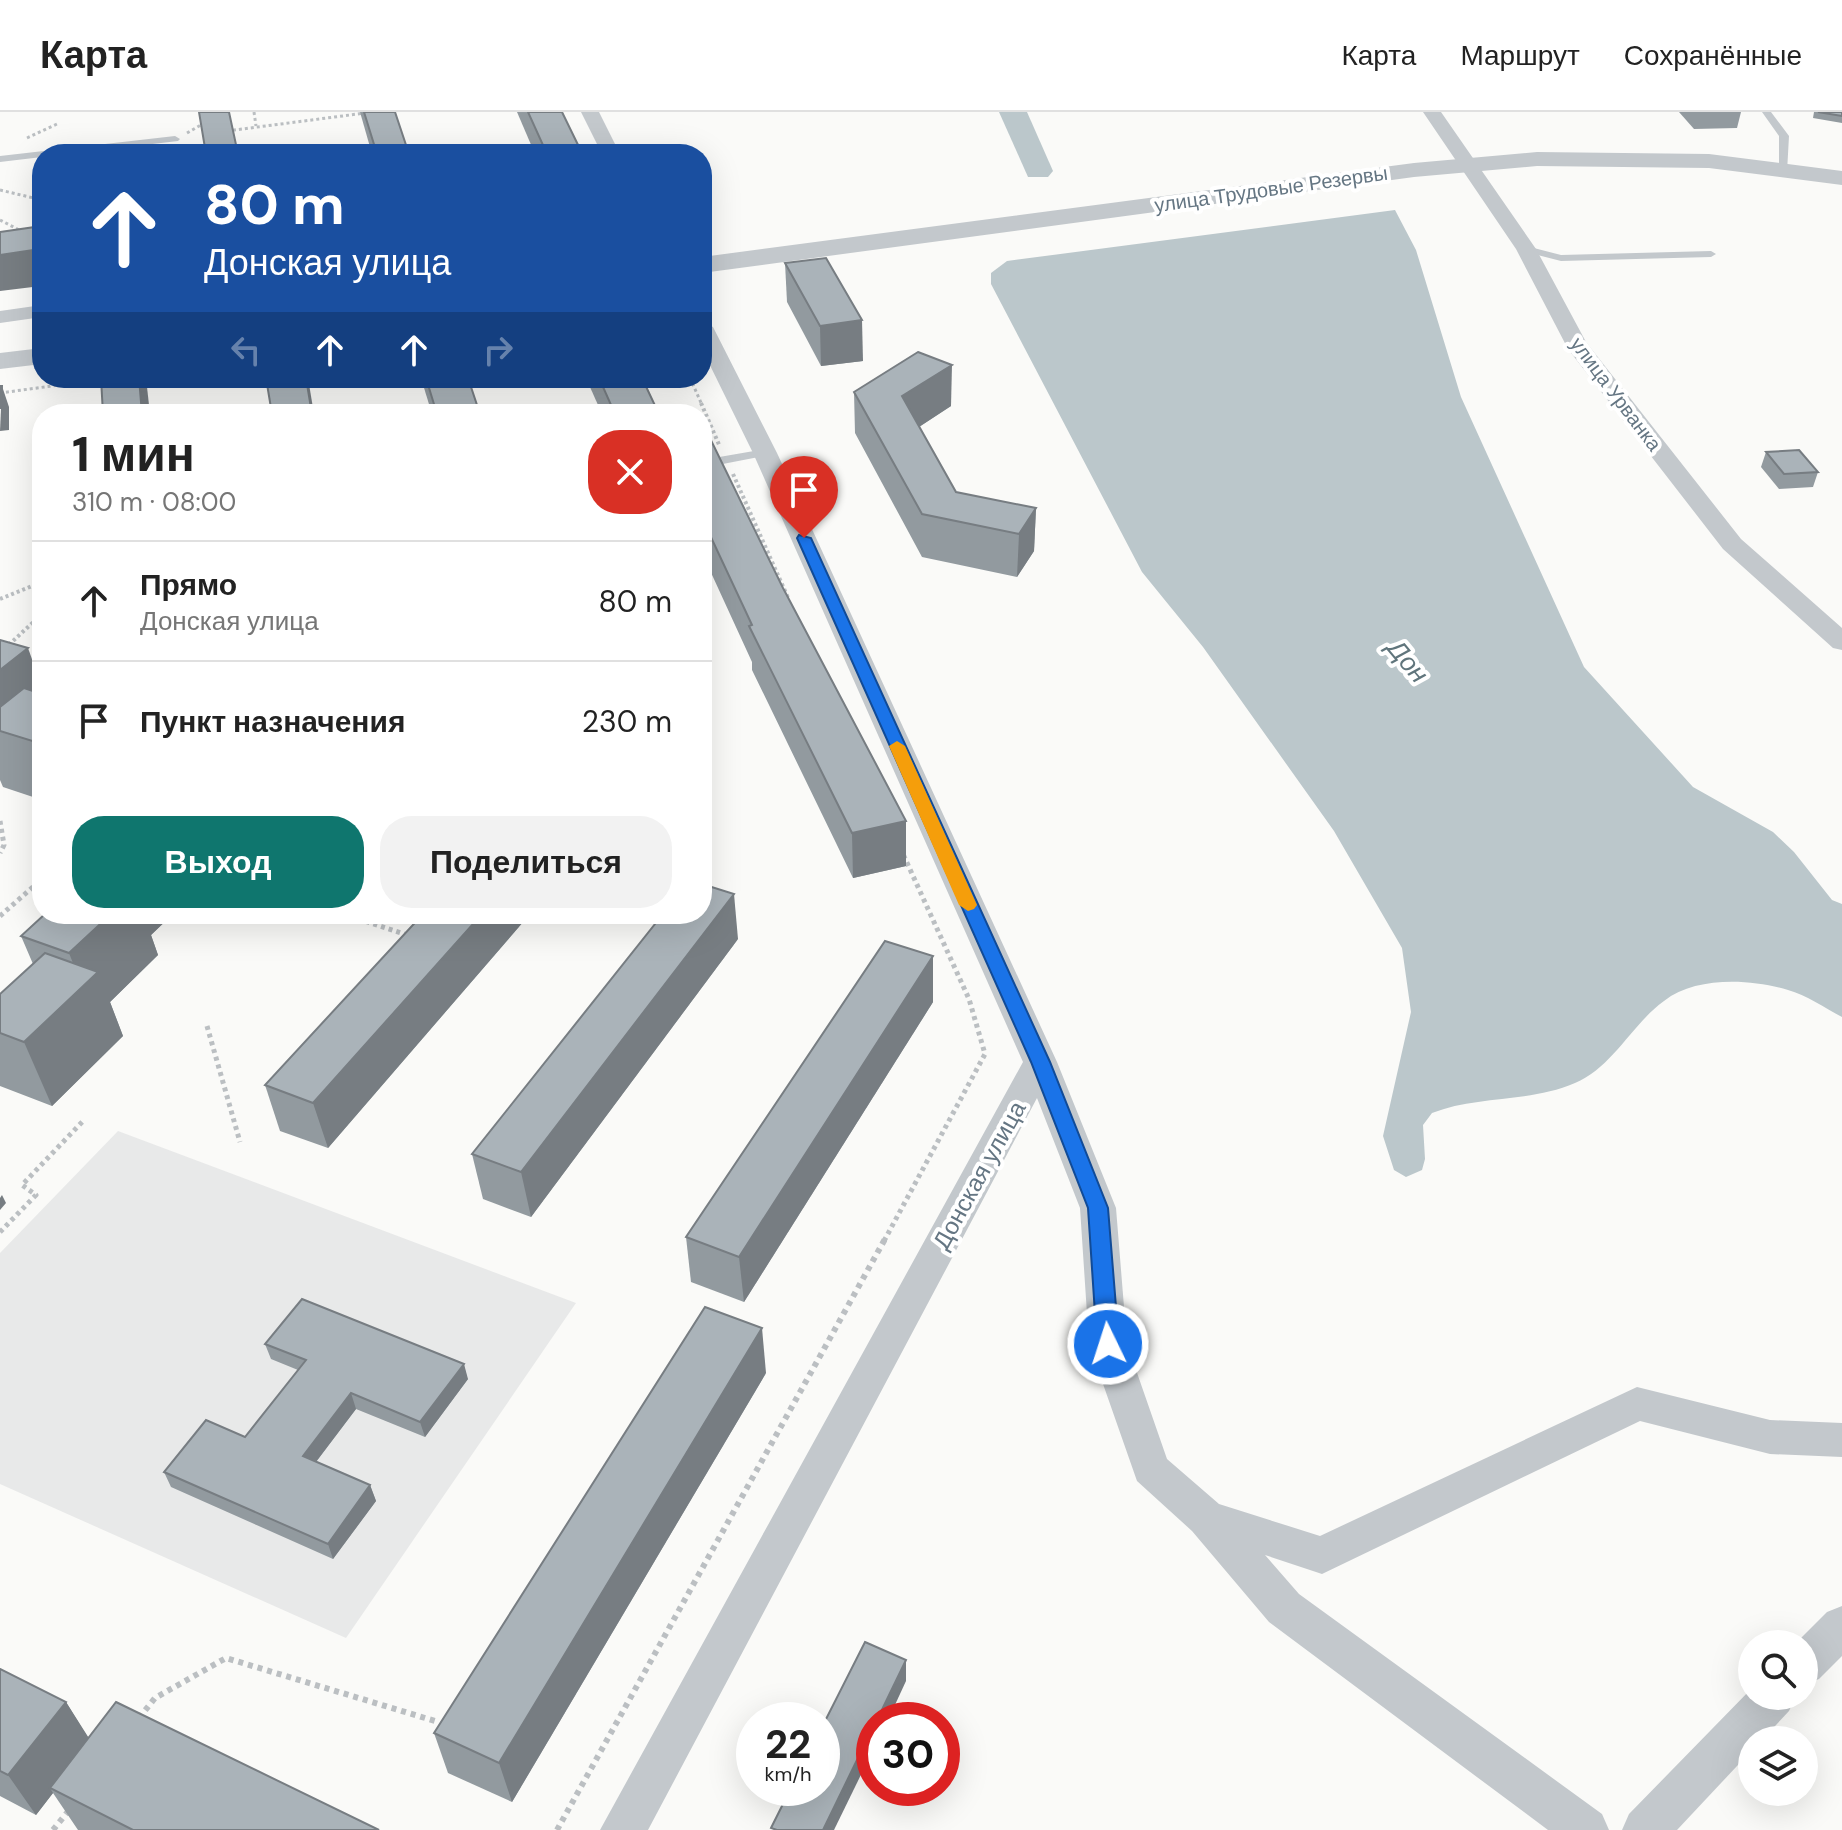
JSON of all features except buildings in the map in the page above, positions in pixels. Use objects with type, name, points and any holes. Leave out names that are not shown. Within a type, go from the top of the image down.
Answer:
[{"type":"street","points":[[590,112],[606,144]]},
{"type":"street","name":"улица Урванка","points":[[1432,112],[1526,249],[1576,344],[1732,544],[1842,642]]},
{"type":"street","name":"улица Трудовые Резервы","points":[[712,264],[1469,165],[1537,159],[1618,157],[1709,161],[1842,178]]},
{"type":"street","points":[[0,317],[32,312]]},
{"type":"street","points":[[712,347],[765,453],[1040,1062],[1098,1208],[1108,1344],[1151,1469],[1206,1518],[1284,1608],[1586,1830]]},
{"type":"street","points":[[0,361],[32,357]]},
{"type":"street","name":"Донская улица","points":[[623,1830],[1040,1062]]},
{"type":"street","points":[[1206,1518],[1322,1555],[1637,1404],[1770,1437],[1842,1440]]},
{"type":"street","points":[[1818,1651],[1842,1626]]},
{"type":"street","points":[[1645,1830],[1761,1710]]},
{"type":"lane","points":[[1766,112],[1784,136],[1784,170]]},
{"type":"lane","points":[[131,144],[175,139]]},
{"type":"lane","points":[[0,159],[32,155]]},
{"type":"lane","points":[[1526,249],[1561,258],[1711,254]]},
{"type":"lane","points":[[712,462],[765,453]]},
{"type":"path","points":[[254,112],[256,126]]},
{"type":"path","points":[[215,133],[373,112]]},
{"type":"path","points":[[175,139],[212,119]]},
{"type":"path","points":[[175,139],[202,135]]},
{"type":"path","points":[[0,190],[32,198]]},
{"type":"path","points":[[0,220],[28,234]]},
{"type":"path","points":[[0,393],[37,388]]},
{"type":"path","points":[[712,428],[794,610]]},
{"type":"path","points":[[0,599],[32,586]]},
{"type":"path","points":[[0,653],[32,623]]},
{"type":"path","points":[[0,821],[4,845],[0,853]]},
{"type":"path","points":[[557,1830],[820,1360],[985,1054],[969,999],[901,849]]},
{"type":"path","points":[[0,916],[32,888]]},
{"type":"path","points":[[373,924],[409,936]]},
{"type":"path","points":[[207,1026],[240,1142]]},
{"type":"path","points":[[0,1232],[36,1195],[22,1185],[84,1120]]},
{"type":"path","points":[[136,1722],[155,1698],[226,1658],[435,1721]]},
{"type":"path","points":[[53,1830],[72,1806]]},
{"type":"shaded area","points":[[118,1131],[576,1303],[346,1638],[0,1484],[0,1253]]},
{"type":"water","points":[[1395,210],[1416,250],[1461,397],[1584,667],[1693,787],[1773,832],[1794,852],[1832,900],[1842,904],[1842,1017],[1802,995],[1773,986],[1724,982],[1692,987],[1664,1001],[1611,1057],[1575,1083],[1540,1094],[1449,1107],[1432,1113],[1423,1125],[1425,1159],[1422,1170],[1406,1177],[1394,1170],[1383,1136],[1411,1012],[1402,948],[1334,831],[1203,647],[1142,572],[991,284],[991,273],[1007,261]]},
{"type":"waterway","name":"Дон","points":[[1013,112],[1038,171]]},
{"type":"slow traffic","points":[[897,746],[968,905]]},
{"type":"route","points":[[804,538],[1040,1062],[1098,1208],[1108,1344]]}]
